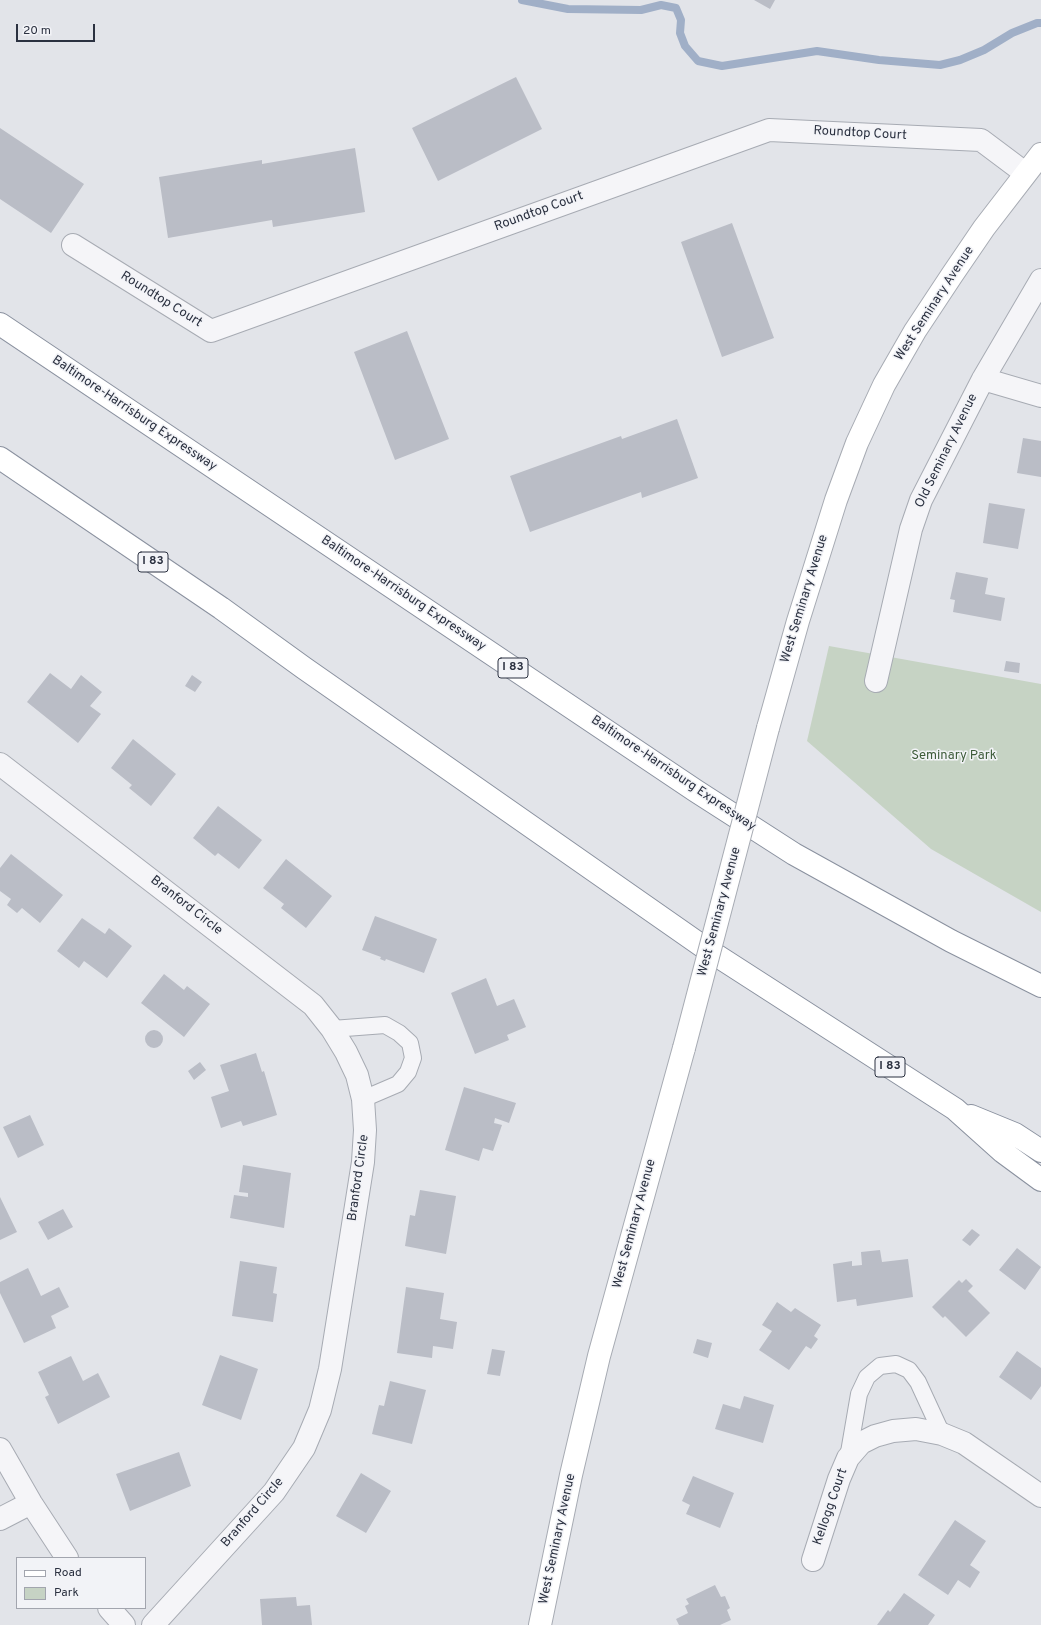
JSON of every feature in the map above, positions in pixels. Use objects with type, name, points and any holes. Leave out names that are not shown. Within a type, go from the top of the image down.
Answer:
[{"type":"main road","name":"West Seminary Avenue","points":[[540,1625],[571,1475],[599,1356],[684,1048],[768,728],[818,556],[857,443],[884,385],[915,331],[984,228],[1041,154]]},
{"type":"main road","name":"Baltimore-Harrisburg Expressway","points":[[0,324],[794,854],[951,941],[1041,986]]},
{"type":"main road","name":"I 83","points":[[0,458],[221,608],[705,948],[955,1110],[1003,1152],[1041,1180]]},
{"type":"main road","points":[[955,1110],[1015,1134],[1041,1151]]},
{"type":"street","name":"Roundtop Court","points":[[73,245],[211,331],[769,130],[981,140],[1025,173]]},
{"type":"street","name":"Old Seminary Avenue","points":[[876,681],[911,529],[920,500],[983,379],[1041,280]]},
{"type":"street","points":[[983,379],[1041,396]]},
{"type":"street","name":"Branford Circle","points":[[0,764],[312,1005],[332,1029],[357,1075],[363,1099],[366,1130],[363,1162],[330,1369],[320,1410],[304,1448],[274,1492],[152,1625]]},
{"type":"street","name":"Kellogg Court","points":[[813,1560],[839,1479],[848,1458],[861,1443],[874,1436],[893,1431],[916,1429],[942,1434],[964,1443],[1041,1496]]},
{"type":"street","points":[[0,1449],[31,1503],[66,1557]]},
{"type":"street","points":[[0,1519],[31,1503]]},
{"type":"street","points":[[109,1609],[124,1625]]},
{"type":"lane","points":[[332,1029],[385,1024],[399,1033],[410,1043],[412,1058],[408,1072],[398,1084],[363,1099]]},
{"type":"lane","points":[[848,1458],[860,1394],[867,1377],[880,1366],[896,1364],[909,1370],[918,1382],[942,1434]]},
{"type":"green space","name":"Seminary Park","points":[[829,646],[1041,684],[1041,912],[931,849],[807,741]]},
{"type":"building","points":[[754,0],[775,0],[770,9]]},
{"type":"building","points":[[516,77],[542,129],[438,181],[412,128]]},
{"type":"building","points":[[0,128],[84,184],[51,233],[0,199]]},
{"type":"building","points":[[355,148],[365,212],[273,227],[272,220],[168,238],[159,177],[262,160],[262,164]]},
{"type":"building","points":[[732,223],[774,338],[722,357],[681,242]]},
{"type":"building","points":[[407,331],[449,439],[395,460],[354,352]]},
{"type":"building","points":[[677,419],[698,478],[642,498],[641,492],[530,532],[510,476],[621,436],[622,439]]},
{"type":"building","points":[[1023,438],[1041,441],[1041,477],[1017,473]]},
{"type":"building","points":[[989,503],[1025,509],[1018,549],[983,543]]},
{"type":"building","points":[[956,572],[988,578],[985,594],[1005,598],[1001,621],[953,612],[955,600],[950,599]]},
{"type":"building","points":[[1006,661],[1020,663],[1019,673],[1004,671]]},
{"type":"building","points":[[50,673],[71,689],[81,675],[102,692],[90,706],[101,714],[78,743],[27,702]]},
{"type":"building","points":[[192,675],[202,682],[195,692],[185,686]]},
{"type":"building","points":[[133,739],[176,774],[151,806],[129,788],[132,785],[111,768]]},
{"type":"building","points":[[218,806],[262,840],[239,869],[218,853],[215,856],[193,838]]},
{"type":"building","points":[[11,854],[63,895],[40,923],[22,908],[17,913],[7,905],[11,899],[0,891],[0,868]]},
{"type":"building","points":[[286,859],[332,896],[306,928],[281,908],[284,904],[263,888]]},
{"type":"building","points":[[375,916],[437,939],[424,973],[386,959],[385,961],[380,959],[381,957],[362,950]]},
{"type":"building","points":[[82,918],[105,934],[109,928],[132,946],[107,978],[84,961],[79,968],[57,951]]},
{"type":"building","points":[[164,974],[184,990],[187,986],[210,1004],[184,1037],[141,1003]]},
{"type":"building","points":[[486,978],[497,1006],[514,999],[526,1027],[507,1035],[509,1040],[475,1054],[451,993]]},
{"type":"building","points":[[150,1030],[158,1030],[163,1035],[161,1046],[158,1048],[150,1048],[145,1043],[145,1035]]},
{"type":"building","points":[[256,1053],[262,1072],[264,1071],[277,1115],[243,1126],[241,1121],[221,1128],[211,1097],[229,1091],[220,1065]]},
{"type":"building","points":[[200,1062],[206,1070],[194,1080],[188,1071]]},
{"type":"building","points":[[464,1087],[516,1103],[509,1123],[495,1118],[494,1123],[502,1125],[493,1151],[483,1148],[479,1161],[445,1150]]},
{"type":"building","points":[[30,1115],[44,1145],[18,1158],[3,1127]]},
{"type":"building","points":[[243,1165],[291,1173],[284,1228],[230,1218],[234,1195],[248,1197],[248,1193],[239,1192]]},
{"type":"building","points":[[420,1190],[456,1196],[446,1254],[405,1246],[410,1215],[415,1216]]},
{"type":"building","points":[[0,1197],[17,1232],[0,1240]]},
{"type":"building","points":[[63,1209],[73,1227],[48,1240],[38,1222]]},
{"type":"building","points":[[972,1229],[980,1235],[970,1246],[962,1240]]},
{"type":"building","points":[[1017,1248],[1041,1267],[1025,1290],[999,1270]]},
{"type":"building","points":[[880,1250],[882,1262],[908,1259],[913,1297],[857,1306],[856,1299],[837,1302],[833,1264],[852,1261],[852,1266],[862,1265],[861,1252]]},
{"type":"building","points":[[240,1261],[277,1267],[273,1293],[277,1294],[273,1322],[232,1316]]},
{"type":"building","points":[[28,1268],[41,1296],[59,1287],[69,1307],[51,1316],[56,1328],[24,1343],[0,1293],[0,1282]]},
{"type":"building","points":[[966,1279],[973,1286],[968,1291],[990,1313],[966,1337],[945,1316],[943,1318],[932,1307],[959,1280],[962,1283]]},
{"type":"building","points":[[406,1287],[444,1293],[440,1319],[457,1322],[453,1349],[433,1346],[432,1358],[397,1353]]},
{"type":"building","points":[[777,1302],[791,1312],[795,1308],[821,1325],[814,1336],[818,1339],[811,1349],[806,1346],[789,1370],[759,1350],[772,1331],[762,1325]]},
{"type":"building","points":[[697,1339],[712,1343],[708,1358],[693,1353]]},
{"type":"building","points":[[492,1349],[505,1351],[500,1376],[487,1374]]},
{"type":"building","points":[[1017,1351],[1041,1368],[1041,1386],[1031,1400],[999,1377]]},
{"type":"building","points":[[220,1355],[258,1369],[241,1420],[202,1405]]},
{"type":"building","points":[[71,1356],[83,1381],[98,1373],[110,1397],[58,1424],[45,1397],[49,1395],[38,1372]]},
{"type":"building","points":[[390,1381],[426,1390],[412,1444],[372,1434],[379,1405],[384,1406]]},
{"type":"building","points":[[744,1396],[774,1405],[763,1443],[715,1429],[723,1404],[740,1409]]},
{"type":"building","points":[[179,1452],[191,1486],[130,1511],[116,1474]]},
{"type":"building","points":[[361,1473],[391,1491],[366,1533],[336,1516]]},
{"type":"building","points":[[693,1476],[734,1493],[720,1528],[686,1514],[690,1505],[682,1501]]},
{"type":"building","points":[[955,1520],[986,1541],[970,1565],[980,1572],[970,1588],[958,1580],[948,1595],[918,1575]]},
{"type":"building","points":[[715,1585],[721,1597],[725,1596],[730,1608],[727,1610],[731,1620],[720,1625],[679,1625],[676,1619],[688,1613],[685,1606],[689,1604],[686,1599]]},
{"type":"building","points":[[904,1593],[935,1615],[928,1625],[877,1625],[888,1610],[890,1612]]},
{"type":"building","points":[[296,1597],[297,1606],[310,1605],[312,1625],[262,1625],[260,1599]]},
{"type":"waterway","points":[[522,0],[568,9],[641,10],[661,5],[676,8],[681,20],[680,33],[685,46],[698,61],[722,66],[817,51],[879,60],[940,65],[960,60],[984,50],[1012,33],[1037,23],[1041,23]]}]
